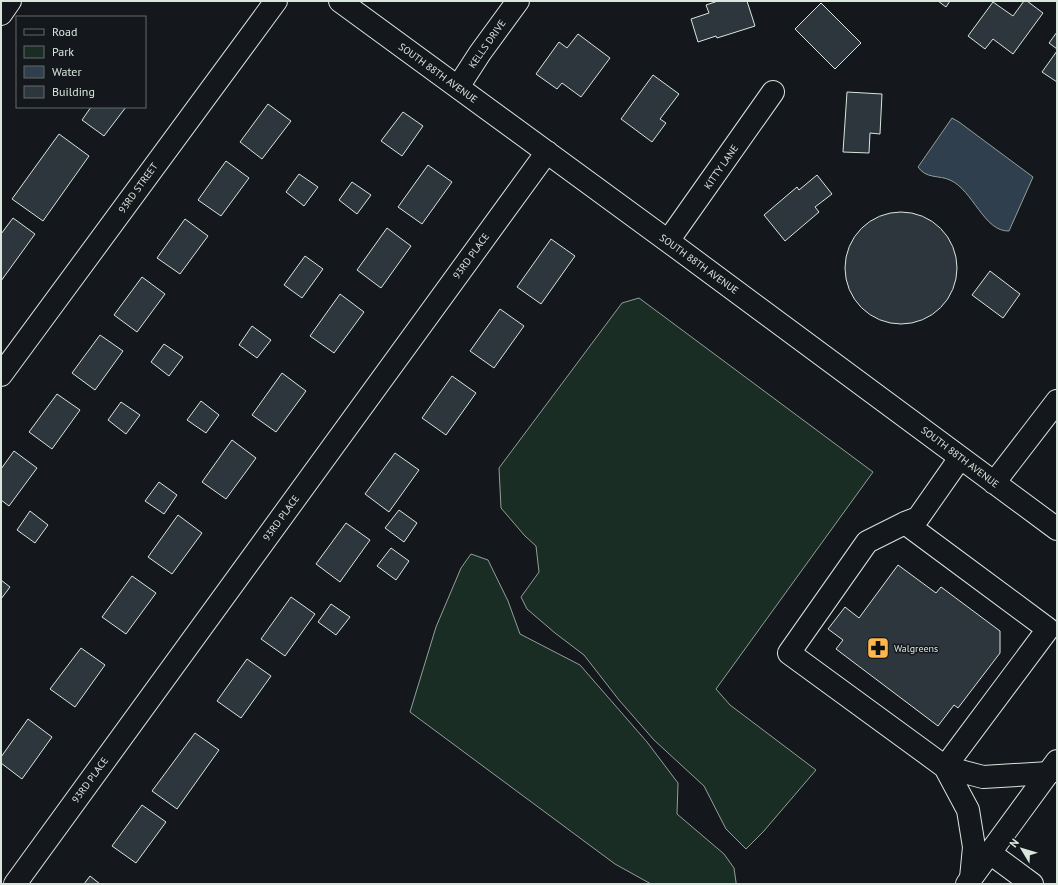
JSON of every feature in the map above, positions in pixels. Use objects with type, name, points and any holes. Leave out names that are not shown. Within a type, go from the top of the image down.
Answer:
[{"type":"street","points":[[1,14],[10,1]]},
{"type":"street","name":"93RD STREET","points":[[1,375],[276,1]]},
{"type":"street","name":"KELLS DRIVE","points":[[458,87],[480,53],[518,1]]},
{"type":"street","name":"SOUTH 88TH AVENUE","points":[[342,2],[1057,529]]},
{"type":"street","name":"KITTY LANE","points":[[668,241],[773,92]]},
{"type":"street","name":"93RD PLACE","points":[[15,884],[547,152]]},
{"type":"street","points":[[994,483],[1057,401]]},
{"type":"street","points":[[960,458],[918,518],[867,542],[789,653],[945,767],[983,777],[1053,767]]},
{"type":"street","points":[[905,523],[1048,629],[945,767]]},
{"type":"street","points":[[945,767],[968,810],[974,847],[969,881]]},
{"type":"street","points":[[969,881],[1053,767]]},
{"type":"street","points":[[990,853],[1032,884]]},
{"type":"green space","points":[[639,298],[873,472],[716,689],[730,705],[816,770],[763,832],[746,849],[726,829],[704,786],[654,740],[619,700],[584,655],[527,609],[521,597],[539,572],[536,546],[525,536],[501,508],[499,468],[622,303]]},
{"type":"green space","points":[[471,554],[488,560],[508,601],[520,634],[580,665],[647,742],[678,783],[677,814],[724,854],[734,868],[736,884],[651,884],[615,864],[410,712],[436,627],[461,568]]},
{"type":"water","points":[[952,118],[1033,177],[1009,231],[1000,230],[992,225],[958,185],[946,178],[929,175],[921,171],[918,167]]},
{"type":"building","points":[[718,1],[747,1],[755,26],[717,38],[716,36],[698,42],[691,19],[709,13],[706,5]]},
{"type":"building","points":[[938,1],[950,1],[946,7]]},
{"type":"building","points":[[1024,1],[1027,1],[1043,13],[1013,54],[993,39],[985,49],[968,36],[993,2],[1013,16]]},
{"type":"building","points":[[821,3],[861,43],[835,69],[795,29]]},
{"type":"building","points":[[1057,32],[1057,49],[1049,43]]},
{"type":"building","points":[[578,34],[610,58],[581,97],[562,83],[557,89],[536,74],[559,42],[567,48]]},
{"type":"building","points":[[1057,51],[1057,82],[1042,72]]},
{"type":"building","points":[[653,75],[679,94],[660,119],[666,123],[652,142],[621,119]]},
{"type":"building","points":[[847,92],[882,94],[880,134],[870,133],[869,153],[843,152]]},
{"type":"building","points":[[268,104],[291,121],[262,159],[240,142]]},
{"type":"building","points":[[90,108],[125,108],[104,136],[82,120]]},
{"type":"building","points":[[403,112],[423,126],[402,156],[381,141]]},
{"type":"building","points":[[59,134],[89,156],[43,221],[12,199]]},
{"type":"building","points":[[226,161],[249,178],[221,216],[198,200]]},
{"type":"building","points":[[428,165],[452,182],[422,224],[398,207]]},
{"type":"building","points":[[299,174],[318,187],[304,206],[286,192]]},
{"type":"building","points":[[817,175],[832,194],[815,207],[819,212],[785,241],[764,215],[797,187],[799,190]]},
{"type":"building","points":[[352,182],[371,195],[357,214],[339,200]]},
{"type":"building","points":[[901,212],[923,216],[941,228],[953,246],[957,268],[953,290],[941,308],[923,320],[901,324],[879,320],[861,308],[849,290],[845,268],[849,246],[861,228],[879,216]]},
{"type":"building","points":[[13,218],[35,234],[1,281],[1,234]]},
{"type":"building","points":[[185,219],[208,236],[180,274],[157,258]]},
{"type":"building","points":[[387,228],[411,246],[381,288],[357,270]]},
{"type":"building","points":[[551,239],[575,256],[541,304],[517,287]]},
{"type":"building","points":[[305,256],[323,269],[302,298],[284,285]]},
{"type":"building","points":[[990,271],[1020,294],[1003,318],[972,295]]},
{"type":"building","points":[[142,277],[165,294],[137,332],[114,315]]},
{"type":"building","points":[[340,294],[364,312],[334,353],[310,336]]},
{"type":"building","points":[[500,309],[524,326],[494,368],[470,351]]},
{"type":"building","points":[[252,326],[271,340],[257,358],[239,345]]},
{"type":"building","points":[[100,335],[123,351],[95,390],[72,373]]},
{"type":"building","points":[[164,344],[183,357],[169,376],[151,362]]},
{"type":"building","points":[[282,373],[306,391],[276,432],[252,415]]},
{"type":"building","points":[[452,376],[476,393],[446,435],[422,418]]},
{"type":"building","points":[[57,394],[80,410],[52,449],[29,432]]},
{"type":"building","points":[[201,401],[219,415],[206,433],[187,420]]},
{"type":"building","points":[[121,402],[140,415],[126,434],[108,420]]},
{"type":"building","points":[[232,440],[256,458],[226,499],[202,482]]},
{"type":"building","points":[[14,451],[37,468],[9,506],[1,500],[1,469]]},
{"type":"building","points":[[395,453],[419,470],[389,512],[365,494]]},
{"type":"building","points":[[159,482],[177,495],[164,514],[145,501]]},
{"type":"building","points":[[399,510],[417,523],[404,542],[385,528]]},
{"type":"building","points":[[30,511],[48,525],[35,543],[17,530]]},
{"type":"building","points":[[178,515],[202,533],[172,574],[148,557]]},
{"type":"building","points":[[346,523],[370,540],[340,582],[316,564]]},
{"type":"building","points":[[391,548],[409,561],[396,580],[377,566]]},
{"type":"building","name":"Walgreens","points":[[898,565],[936,593],[941,587],[1000,631],[1000,653],[958,708],[954,705],[938,726],[836,649],[843,640],[828,629],[845,607],[859,618]]},
{"type":"building","points":[[132,576],[156,593],[126,634],[102,617]]},
{"type":"building","points":[[1,580],[10,587],[1,599]]},
{"type":"building","points":[[291,597],[315,614],[285,656],[261,639]]},
{"type":"building","points":[[331,604],[350,617],[336,635],[318,622]]},
{"type":"building","points":[[81,648],[105,665],[75,707],[50,689]]},
{"type":"building","points":[[247,659],[271,676],[241,718],[217,701]]},
{"type":"building","points":[[28,719],[52,737],[22,779],[1,763],[1,757]]},
{"type":"building","points":[[195,733],[219,750],[177,809],[152,791]]},
{"type":"building","points":[[142,805],[166,822],[136,863],[112,846]]},
{"type":"building","points":[[90,876],[100,884],[84,884]]},
{"type":"place","name":"Walgreens","points":[[878,648]]}]
